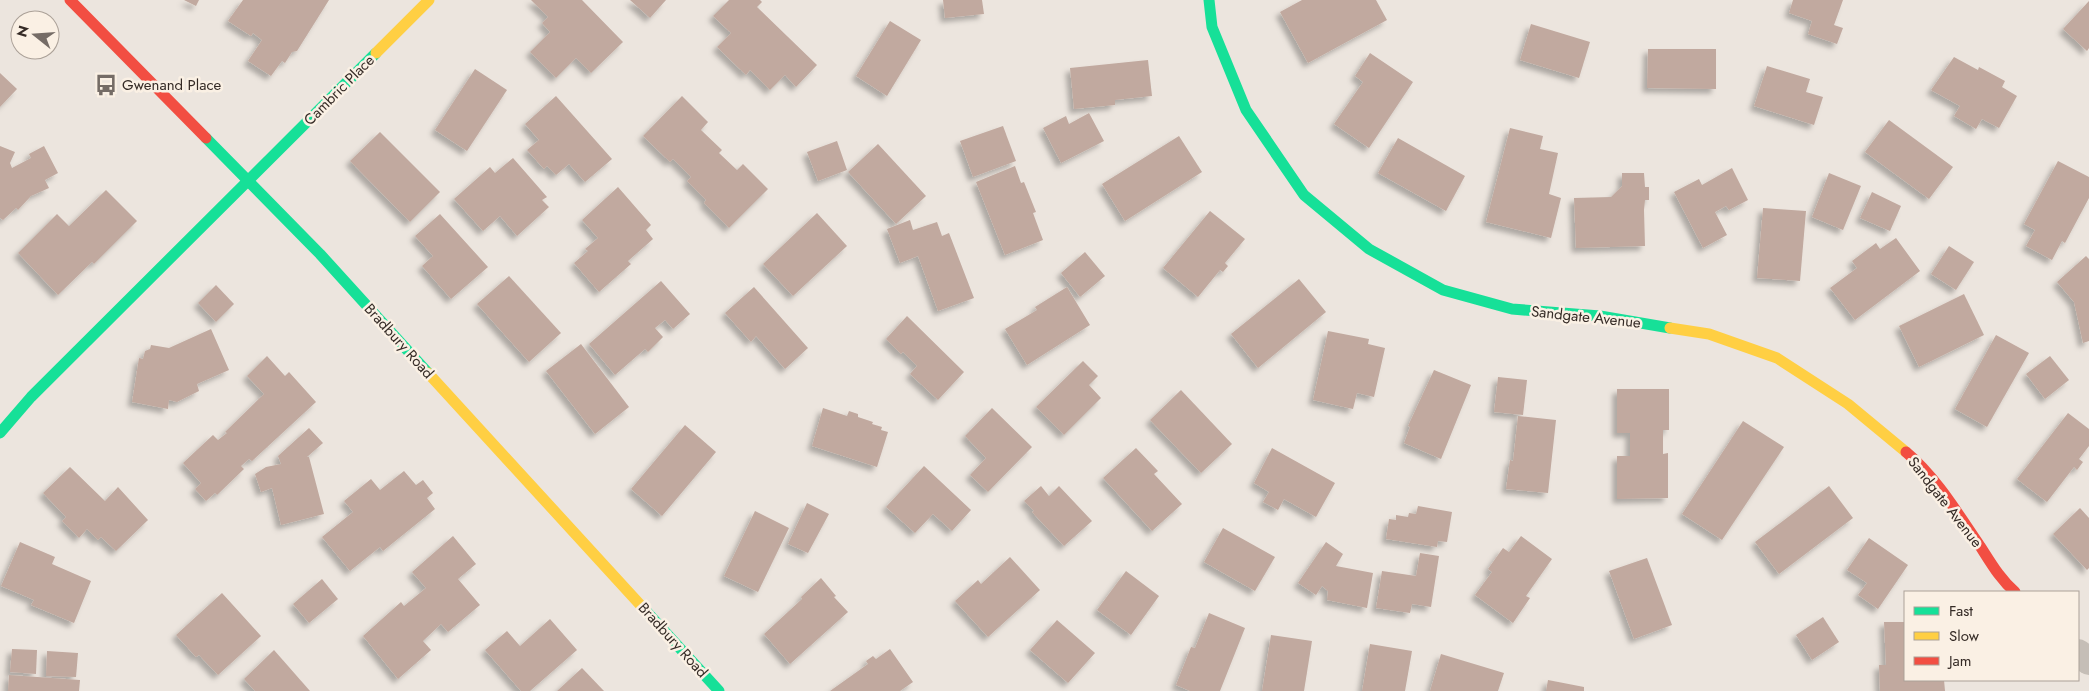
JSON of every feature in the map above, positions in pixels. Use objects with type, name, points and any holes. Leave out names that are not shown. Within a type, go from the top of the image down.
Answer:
[{"type":"street","name":"Bradbury Road","points":[[70,0],[320,254],[719,691]]},
{"type":"street","name":"Cambric Place","points":[[248,181],[429,0]]},
{"type":"street","name":"Sandgate Avenue","points":[[1208,0],[1212,27],[1246,110],[1304,195],[1369,249],[1443,290],[1512,309],[1600,316],[1709,334],[1778,358],[1848,404],[1917,461],[1954,508],[2003,582],[2014,591]]},
{"type":"street","points":[[0,434],[31,397],[248,181]]},
{"type":"building","points":[[184,0],[199,0],[196,6]]},
{"type":"building","points":[[243,0],[329,0],[297,51],[292,52],[285,63],[282,61],[271,76],[248,61],[262,40],[253,33],[251,36],[228,21]]},
{"type":"building","points":[[531,0],[582,0],[623,42],[591,73],[576,58],[556,78],[530,52],[550,32],[542,23],[548,17]]},
{"type":"building","points":[[630,0],[666,0],[650,18]]},
{"type":"building","points":[[729,0],[760,0],[762,2],[757,7],[817,65],[796,87],[785,75],[770,90],[750,70],[746,75],[717,47],[731,33],[713,16]]},
{"type":"building","points":[[943,0],[982,0],[984,14],[945,18]]},
{"type":"building","points":[[1302,0],[1376,0],[1387,20],[1308,63],[1280,12]]},
{"type":"building","points":[[1793,0],[1843,0],[1834,25],[1843,28],[1837,44],[1808,34],[1812,21],[1789,13]]},
{"type":"building","points":[[2089,1],[2089,48],[2087,51],[2063,29]]},
{"type":"building","points":[[890,21],[921,40],[887,96],[856,76]]},
{"type":"building","points":[[1531,24],[1590,42],[1579,78],[1520,60]]},
{"type":"building","points":[[1648,49],[1716,49],[1716,89],[1647,88]]},
{"type":"building","points":[[1370,53],[1413,82],[1369,148],[1334,124],[1363,82],[1355,76]]},
{"type":"building","points":[[1954,57],[1978,70],[1979,67],[2005,81],[2002,87],[2017,96],[1999,128],[1982,119],[1976,129],[1954,116],[1960,106],[1931,90]]},
{"type":"building","points":[[1148,60],[1152,96],[1115,100],[1115,105],[1074,109],[1070,68]]},
{"type":"building","points":[[1767,66],[1810,79],[1806,92],[1823,97],[1814,125],[1754,106]]},
{"type":"building","points":[[475,69],[507,90],[467,151],[435,130]]},
{"type":"building","points":[[0,73],[17,89],[0,107]]},
{"type":"building","points":[[556,96],[612,159],[585,182],[569,164],[556,175],[547,166],[544,169],[527,150],[539,140],[525,124]]},
{"type":"building","points":[[682,96],[708,122],[701,130],[722,150],[719,153],[737,170],[743,164],[768,189],[729,228],[704,203],[706,200],[687,181],[691,177],[673,159],[670,162],[643,136]]},
{"type":"building","points":[[1089,113],[1104,141],[1061,163],[1043,128],[1066,116],[1069,124]]},
{"type":"building","points":[[1889,120],[1953,167],[1929,199],[1865,152]]},
{"type":"building","points":[[1003,126],[1016,161],[973,177],[960,141]]},
{"type":"building","points":[[1510,128],[1543,136],[1540,149],[1558,153],[1549,194],[1561,198],[1551,238],[1486,222]]},
{"type":"building","points":[[380,132],[440,192],[410,222],[350,161]]},
{"type":"building","points":[[1179,136],[1202,172],[1125,221],[1102,184]]},
{"type":"building","points":[[1398,138],[1465,176],[1446,211],[1378,173]]},
{"type":"building","points":[[837,141],[847,170],[818,181],[807,152]]},
{"type":"building","points":[[878,144],[926,196],[896,224],[848,172]]},
{"type":"building","points":[[0,146],[15,152],[10,163],[12,168],[31,158],[29,154],[44,146],[58,173],[45,180],[49,188],[31,196],[18,210],[16,208],[3,220],[0,218]]},
{"type":"building","points":[[513,158],[547,197],[542,200],[549,207],[517,236],[500,216],[483,231],[454,199],[490,167],[495,173]]},
{"type":"building","points":[[2058,161],[2089,177],[2089,198],[2065,243],[2062,241],[2052,260],[2026,246],[2035,230],[2024,224]]},
{"type":"building","points":[[1015,166],[1021,183],[1024,182],[1036,212],[1033,213],[1043,240],[1005,255],[976,182]]},
{"type":"building","points":[[1732,168],[1748,200],[1729,210],[1726,206],[1715,212],[1727,235],[1703,248],[1674,192],[1699,179],[1702,185]]},
{"type":"building","points":[[1622,173],[1644,173],[1645,187],[1649,187],[1649,200],[1645,200],[1644,210],[1645,246],[1576,248],[1574,198],[1611,197],[1622,186]]},
{"type":"building","points":[[1829,173],[1861,186],[1843,230],[1812,217]]},
{"type":"building","points":[[618,187],[651,225],[646,230],[653,239],[628,261],[631,264],[599,292],[574,263],[588,251],[585,249],[598,238],[582,220]]},
{"type":"building","points":[[106,190],[137,221],[94,264],[92,262],[58,295],[18,253],[57,214],[69,226]]},
{"type":"building","points":[[1872,192],[1901,206],[1890,231],[1860,218]]},
{"type":"building","points":[[1763,208],[1806,211],[1800,281],[1757,278]]},
{"type":"building","points":[[1210,211],[1245,239],[1225,263],[1228,266],[1223,272],[1220,270],[1198,297],[1163,268]]},
{"type":"building","points":[[817,213],[847,246],[793,296],[763,264]]},
{"type":"building","points":[[440,214],[488,267],[451,299],[422,266],[433,256],[415,236]]},
{"type":"building","points":[[910,220],[913,230],[937,222],[942,236],[949,233],[974,298],[938,311],[918,256],[900,263],[887,229]]},
{"type":"building","points":[[1896,238],[1920,271],[1855,320],[1830,288],[1857,268],[1852,261],[1876,243],[1880,249]]},
{"type":"building","points":[[1949,246],[1974,262],[1956,290],[1931,274]]},
{"type":"building","points":[[1085,252],[1105,276],[1080,297],[1061,273]]},
{"type":"building","points":[[2086,256],[2089,259],[2089,341],[2083,343],[2074,302],[2057,282]]},
{"type":"building","points":[[509,276],[561,333],[529,362],[477,304]]},
{"type":"building","points":[[1299,279],[1326,312],[1258,368],[1231,334]]},
{"type":"building","points":[[661,281],[690,314],[673,329],[665,320],[655,328],[663,337],[648,352],[645,349],[615,375],[589,344]]},
{"type":"building","points":[[216,285],[234,304],[216,322],[198,303]]},
{"type":"building","points":[[754,287],[808,348],[785,369],[756,336],[751,342],[725,313]]},
{"type":"building","points":[[1067,287],[1090,325],[1027,365],[1005,329],[1037,310],[1035,307]]},
{"type":"building","points":[[1964,294],[1984,335],[1919,367],[1899,326]]},
{"type":"building","points":[[907,316],[964,372],[938,400],[910,374],[917,366],[886,339]]},
{"type":"building","points":[[211,329],[229,370],[197,384],[199,391],[177,402],[169,400],[168,409],[132,402],[139,358],[143,359],[145,351],[150,349],[151,345],[169,348]]},
{"type":"building","points":[[1328,331],[1369,339],[1368,344],[1385,348],[1374,397],[1357,393],[1353,409],[1313,400]]},
{"type":"building","points":[[1996,335],[2029,353],[1987,427],[1955,409]]},
{"type":"building","points":[[581,344],[629,407],[595,434],[546,371]]},
{"type":"building","points":[[267,356],[285,376],[289,372],[316,402],[252,461],[249,459],[241,466],[244,469],[217,495],[215,493],[206,501],[195,489],[201,483],[183,463],[213,435],[218,440],[227,433],[225,432],[264,394],[247,376]]},
{"type":"building","points":[[2050,356],[2069,380],[2045,399],[2026,374]]},
{"type":"building","points":[[1083,361],[1098,376],[1089,385],[1101,398],[1064,435],[1036,407]]},
{"type":"building","points":[[1434,370],[1471,385],[1441,459],[1404,443],[1410,427],[1408,426]]},
{"type":"building","points":[[1498,377],[1527,380],[1523,415],[1494,412]]},
{"type":"building","points":[[1617,389],[1669,389],[1669,430],[1663,430],[1663,454],[1668,453],[1668,498],[1617,499],[1617,456],[1630,456],[1630,433],[1617,433]]},
{"type":"building","points":[[1181,390],[1232,444],[1201,473],[1150,420]]},
{"type":"building","points":[[823,408],[847,416],[849,411],[858,414],[858,417],[873,422],[872,424],[882,427],[881,430],[888,432],[877,467],[812,446]]},
{"type":"building","points":[[992,408],[1032,447],[988,492],[970,475],[986,458],[965,436]]},
{"type":"building","points":[[2068,413],[2089,429],[2089,446],[2079,459],[2083,462],[2077,470],[2074,467],[2047,502],[2017,479]]},
{"type":"building","points":[[1518,416],[1556,420],[1548,493],[1506,489],[1510,460],[1513,461]]},
{"type":"building","points":[[1743,421],[1784,447],[1722,540],[1682,514]]},
{"type":"building","points":[[685,425],[716,452],[662,516],[631,489]]},
{"type":"building","points":[[309,428],[323,443],[307,457],[309,457],[324,514],[281,525],[272,488],[261,492],[255,474],[266,467],[281,464],[278,456]]},
{"type":"building","points":[[1136,448],[1158,471],[1154,474],[1182,504],[1152,531],[1103,478]]},
{"type":"building","points":[[1272,448],[1335,483],[1316,517],[1284,499],[1278,510],[1263,502],[1269,492],[1254,483]]},
{"type":"building","points":[[924,466],[971,510],[952,531],[933,514],[915,533],[886,507]]},
{"type":"building","points":[[70,467],[105,501],[118,487],[148,520],[116,551],[101,537],[98,540],[87,529],[79,538],[62,521],[66,517],[43,493]]},
{"type":"building","points":[[404,471],[416,485],[423,480],[433,493],[427,498],[435,509],[383,551],[380,547],[350,571],[322,537],[353,512],[344,501],[371,479],[380,490]]},
{"type":"building","points":[[1041,486],[1049,496],[1059,486],[1092,521],[1064,546],[1024,501]]},
{"type":"building","points":[[1829,486],[1853,518],[1779,574],[1755,542]]},
{"type":"building","points":[[807,503],[829,514],[808,553],[788,544]]},
{"type":"building","points":[[1418,506],[1452,512],[1447,542],[1438,541],[1437,547],[1386,539],[1389,519],[1396,520],[1396,515],[1408,517],[1409,513],[1416,514]]},
{"type":"building","points":[[2080,508],[2089,518],[2089,568],[2087,570],[2053,534]]},
{"type":"building","points":[[755,511],[789,528],[758,592],[724,576]]},
{"type":"building","points":[[1223,528],[1275,557],[1255,591],[1204,562]]},
{"type":"building","points":[[453,536],[476,564],[458,579],[480,605],[448,632],[441,624],[423,641],[431,650],[398,679],[363,636],[401,602],[404,606],[426,588],[412,572]]},
{"type":"building","points":[[1521,536],[1552,559],[1526,596],[1530,598],[1513,623],[1475,595],[1492,572],[1488,569],[1503,548],[1509,552]]},
{"type":"building","points":[[1869,538],[1908,565],[1878,609],[1858,595],[1867,583],[1847,570]]},
{"type":"building","points":[[20,542],[55,557],[52,564],[91,581],[74,623],[31,605],[34,600],[1,586]]},
{"type":"building","points":[[1326,542],[1343,554],[1336,566],[1373,573],[1367,608],[1327,600],[1328,591],[1322,586],[1316,595],[1298,583]]},
{"type":"building","points":[[1420,553],[1439,556],[1431,607],[1412,604],[1410,613],[1376,608],[1382,571],[1416,576]]},
{"type":"building","points":[[1010,557],[1040,590],[988,637],[955,601],[978,580],[981,584]]},
{"type":"building","points":[[1647,558],[1672,625],[1634,639],[1609,571]]},
{"type":"building","points":[[1126,571],[1159,596],[1131,635],[1097,610]]},
{"type":"building","points":[[821,578],[836,596],[834,597],[848,612],[790,664],[764,634],[802,599],[801,597]]},
{"type":"building","points":[[322,579],[338,599],[309,623],[293,604]]},
{"type":"building","points":[[222,593],[261,636],[218,675],[199,655],[196,657],[176,635]]},
{"type":"building","points":[[1209,613],[1245,628],[1220,691],[1190,691],[1176,685],[1191,647],[1195,648]]},
{"type":"building","points":[[1823,617],[1839,642],[1812,660],[1796,635]]},
{"type":"building","points":[[550,619],[577,650],[530,691],[521,691],[485,650],[507,631],[520,646]]},
{"type":"building","points":[[1057,620],[1095,653],[1068,683],[1030,650]]},
{"type":"building","points":[[1884,622],[1904,622],[1904,681],[1944,681],[1945,691],[1880,691],[1879,665],[1886,665]]},
{"type":"building","points":[[1271,635],[1312,641],[1304,691],[1262,691]]},
{"type":"building","points":[[1370,644],[1412,651],[1405,691],[1362,691]]},
{"type":"building","points":[[12,649],[37,650],[36,674],[10,672]]},
{"type":"building","points":[[890,649],[913,682],[900,691],[830,691],[868,664],[866,661],[873,656],[876,659]]},
{"type":"building","points":[[274,650],[310,691],[255,691],[244,679]]},
{"type":"building","points":[[47,651],[78,653],[76,677],[46,676]]},
{"type":"building","points":[[1441,654],[1504,673],[1498,691],[1430,691]]},
{"type":"building","points":[[582,668],[604,691],[557,691]]},
{"type":"building","points":[[9,675],[80,680],[79,691],[8,691]]},
{"type":"building","points":[[1548,680],[1584,687],[1584,691],[1546,691]]},
{"type":"traffic: fast","points":[[1209,0],[1212,27],[1246,110],[1304,195],[1369,249],[1443,290],[1512,309],[1600,316],[1670,328]]},
{"type":"traffic: fast","points":[[0,433],[31,397],[376,53]]},
{"type":"traffic: fast","points":[[206,138],[320,254],[428,373]]},
{"type":"traffic: fast","points":[[645,610],[719,691]]},
{"type":"traffic: slow","points":[[376,53],[429,0]]},
{"type":"traffic: slow","points":[[1670,328],[1709,334],[1777,358],[1848,404],[1906,452]]},
{"type":"traffic: slow","points":[[428,373],[645,610]]},
{"type":"traffic: jam","points":[[70,0],[206,138]]},
{"type":"traffic: jam","points":[[1906,452],[1937,484],[1996,570],[2014,591]]},
{"type":"place","name":"Gwenand Place","points":[[106,85]]}]
